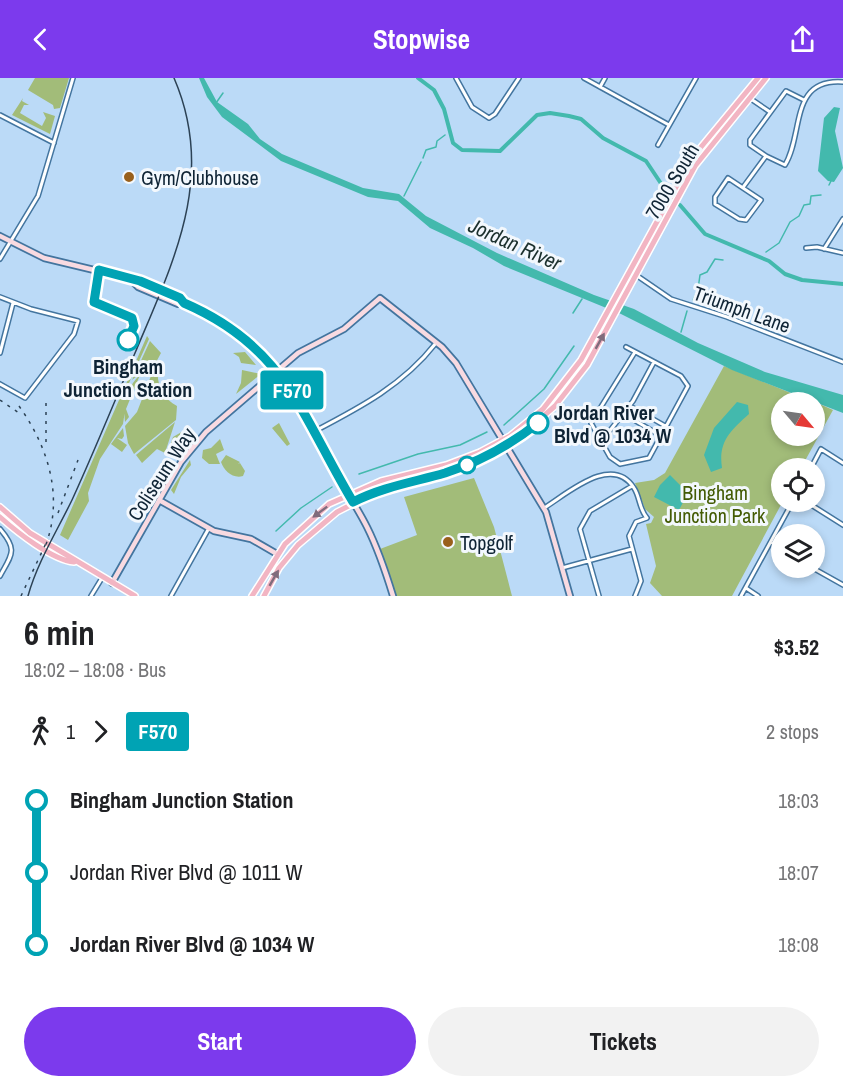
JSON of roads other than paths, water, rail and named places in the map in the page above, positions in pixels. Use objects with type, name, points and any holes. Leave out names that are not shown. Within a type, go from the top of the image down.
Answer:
[{"type":"main road","name":"7000 South","points":[[504,443],[537,415],[560,391],[578,366],[692,158],[758,78]]},
{"type":"main road","name":"7000 South","points":[[504,443],[538,423],[563,397],[587,365],[695,166],[716,137],[751,99],[766,78]]},
{"type":"main road","points":[[252,596],[277,554],[310,519],[348,494],[392,478],[455,462],[504,443]]},
{"type":"main road","points":[[264,596],[279,568],[298,545],[317,526],[353,502],[384,489],[466,465],[504,443]]},
{"type":"main road","points":[[0,507],[25,529],[69,556],[74,562],[135,596]]},
{"type":"main road","points":[[0,517],[32,542],[66,561],[74,562]]},
{"type":"street","points":[[0,259],[38,196],[73,78]]},
{"type":"street","points":[[456,78],[472,107],[483,116],[492,118],[519,78]]},
{"type":"street","points":[[584,78],[669,125]]},
{"type":"street","points":[[600,87],[605,78]]},
{"type":"street","points":[[658,145],[696,78]]},
{"type":"street","points":[[804,100],[786,91],[749,143],[766,156],[785,165],[791,155],[804,100],[814,89],[830,80],[843,82]]},
{"type":"street","points":[[751,99],[770,112]]},
{"type":"street","points":[[0,115],[54,143]]},
{"type":"street","points":[[744,186],[766,156]]},
{"type":"street","points":[[728,178],[744,186],[762,201],[743,220],[715,204],[715,197],[728,178]]},
{"type":"street","points":[[824,249],[843,219]]},
{"type":"street","points":[[0,236],[44,258],[105,272],[132,281],[138,287],[178,304],[184,303],[231,328],[277,370],[315,431],[368,528],[393,596]]},
{"type":"street","points":[[806,249],[824,249],[843,253]]},
{"type":"street","name":"Triumph Lane","points":[[636,275],[671,299],[727,317],[843,362]]},
{"type":"street","points":[[0,297],[13,303],[78,321],[74,334],[25,398],[0,384]]},
{"type":"street","name":"Coliseum Way","points":[[112,583],[181,462],[200,438],[227,412],[305,348],[344,329],[380,298],[436,342]]},
{"type":"street","points":[[0,353],[13,303]]},
{"type":"street","points":[[315,431],[368,404],[398,382],[414,370],[436,342],[456,363],[543,508],[570,596]]},
{"type":"street","points":[[626,347],[684,377],[687,384],[684,396],[649,458],[620,464],[610,457],[591,420],[635,352]]},
{"type":"street","points":[[601,442],[630,406],[654,362]]},
{"type":"street","points":[[630,406],[667,427]]},
{"type":"street","points":[[624,414],[662,436]]},
{"type":"street","points":[[816,458],[821,448],[843,463]]},
{"type":"street","points":[[616,474],[620,464]]},
{"type":"street","points":[[543,508],[600,475],[616,474],[633,485],[647,518],[636,522],[630,534],[641,581],[634,596]]},
{"type":"street","points":[[598,596],[580,529],[589,513],[633,485]]},
{"type":"street","points":[[159,500],[219,533],[254,540],[277,554]]},
{"type":"street","points":[[822,512],[843,525]]},
{"type":"street","points":[[171,596],[209,528]]},
{"type":"street","points":[[0,529],[10,541],[12,549],[0,576]]},
{"type":"street","points":[[741,596],[771,542]]},
{"type":"street","points":[[562,568],[632,549]]},
{"type":"street","points":[[825,575],[843,585]]},
{"type":"street","points":[[92,596],[102,578]]},
{"type":"street","points":[[746,588],[758,596]]},
{"type":"waterway","points":[[418,78],[434,90],[444,109],[453,143],[462,150],[500,151],[537,115],[550,113],[569,116],[581,119],[603,138],[646,161],[666,191]]},
{"type":"waterway","points":[[216,103],[223,93]]},
{"type":"waterway","points":[[423,158],[426,150],[436,147],[437,141],[445,135]]},
{"type":"waterway","points":[[404,196],[421,162]]},
{"type":"waterway","points":[[829,185],[831,181]]},
{"type":"waterway","points":[[766,252],[779,243],[790,222],[799,216],[804,205],[810,204],[811,196],[821,195]]},
{"type":"waterway","points":[[680,205],[705,234],[769,261],[785,274],[802,280],[843,284]]},
{"type":"waterway","points":[[693,300],[698,289],[700,275],[707,272],[715,259],[723,260]]},
{"type":"waterway","points":[[573,313],[582,299]]},
{"type":"waterway","points":[[681,332],[687,311]]},
{"type":"waterway","points":[[504,425],[544,389],[574,346]]},
{"type":"waterway","points":[[359,474],[418,454],[460,445],[487,432]]},
{"type":"waterway","points":[[276,531],[301,508],[332,487]]},
{"type":"tram line","points":[[28,596],[42,559],[88,464],[163,286],[185,218],[191,185],[191,150],[186,115],[174,78]]},
{"type":"railway","points":[[0,400],[22,415]]},
{"type":"railway","points":[[46,403],[46,448]]},
{"type":"railway","points":[[19,406],[38,439],[50,474],[53,510],[51,529],[45,547]]},
{"type":"railway","points":[[58,513],[78,460]]},
{"type":"railway","points":[[21,596],[48,539]]},
{"type":"place","name":"Gym/Clubhouse","points":[[129,177]]},
{"type":"place","name":"Bingham Junction Station","points":[[128,340]]},
{"type":"place","name":"Jordan River Blvd @ 1034 W","points":[[538,423]]},
{"type":"place","name":"Topgolf","points":[[448,542]]},
{"type":"water label","name":"Jordan River","points":[[515,244]]},
{"type":"park label","name":"Bingham Junction Park","points":[[715,504]]}]
